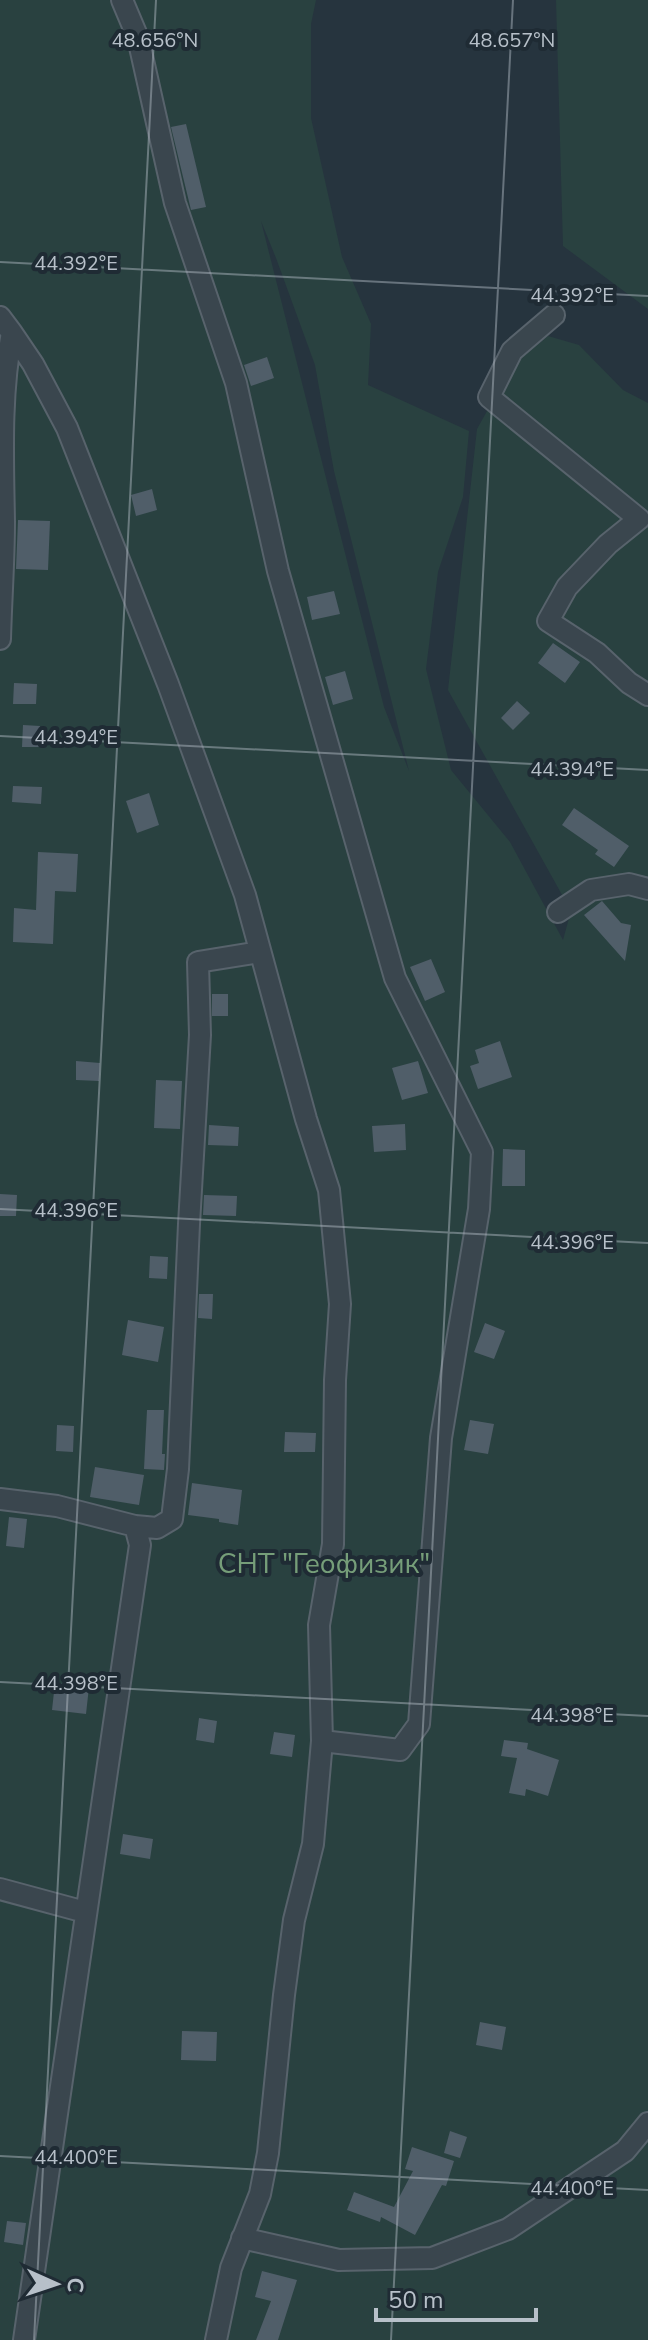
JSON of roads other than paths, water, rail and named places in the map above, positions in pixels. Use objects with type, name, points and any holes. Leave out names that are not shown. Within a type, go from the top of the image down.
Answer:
[{"type":"street","points":[[122,0],[138,38],[175,203],[236,383],[278,571],[395,978],[482,1152],[479,1209],[441,1438],[419,1724],[400,1750],[322,1741]]},
{"type":"street","points":[[554,315],[512,351],[489,397],[639,519],[608,544],[567,587],[548,621],[597,653],[629,683],[648,695]]},
{"type":"street","points":[[0,639],[4,525],[1,431],[6,325]]},
{"type":"street","points":[[6,325],[33,364],[67,428],[173,698],[245,895],[306,1119],[329,1190],[340,1304],[335,1380],[333,1544],[319,1625],[322,1741],[313,1844],[294,1920],[268,2153],[260,2194],[231,2268],[216,2340]]},
{"type":"street","points":[[558,912],[591,890],[629,884],[648,889]]},
{"type":"street","points":[[0,1499],[57,1506],[135,1526],[157,1528],[172,1519],[178,1469],[200,1035],[198,962],[260,952]]},
{"type":"street","points":[[24,2340],[140,1545],[135,1526]]},
{"type":"street","points":[[0,1889],[85,1912]]},
{"type":"street","points":[[242,2238],[339,2260],[432,2258],[508,2229],[625,2151],[648,2123]]},
{"type":"park label","name":"СНТ \"Геофизик\"","points":[[324,1563]]}]
